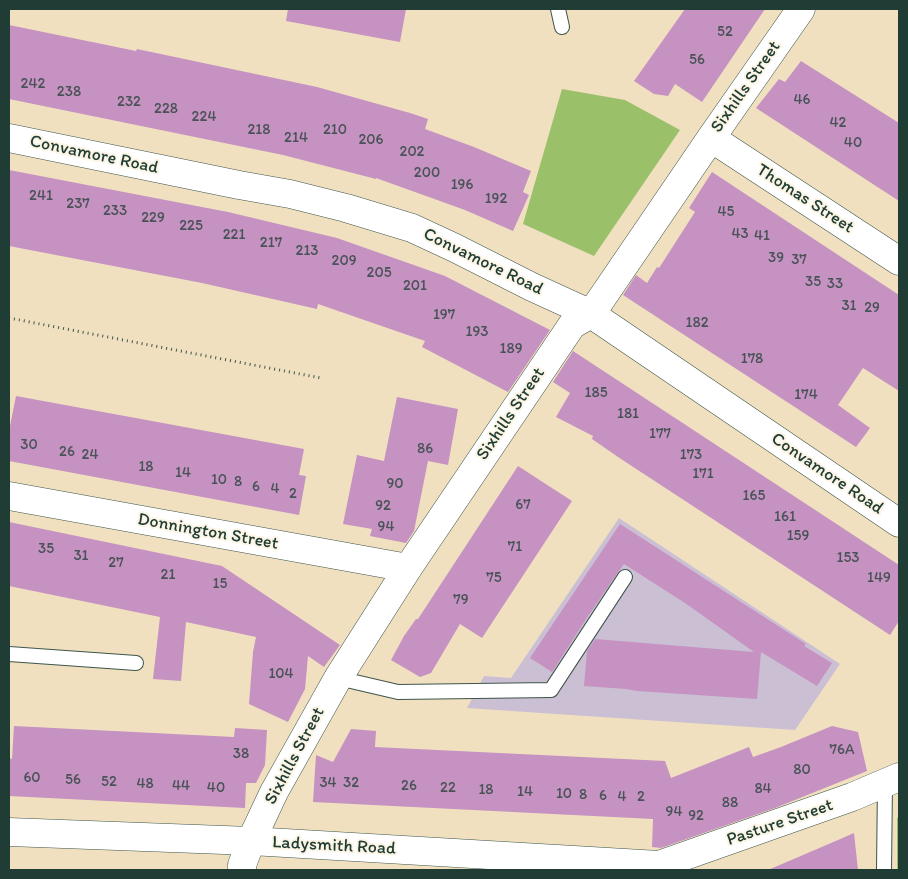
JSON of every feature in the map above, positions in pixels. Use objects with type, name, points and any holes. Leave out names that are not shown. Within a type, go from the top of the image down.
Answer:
[{"type":"street","name":"Sixhills Street","points":[[242,870],[251,841],[274,792],[338,678],[408,568],[572,325],[591,314],[801,9]]},
{"type":"street","name":"Convamore Road","points":[[9,138],[290,194],[346,208],[412,228],[591,314],[899,523]]},
{"type":"street","name":"Thomas Street","points":[[711,138],[899,261]]},
{"type":"street","name":"Donnington Street","points":[[9,496],[408,568]]},
{"type":"street","name":"Pasture Street","points":[[659,868],[852,797],[892,780]]},
{"type":"street","name":"Ladysmith Road","points":[[9,832],[251,841],[659,868]]},
{"type":"lane","points":[[558,9],[562,27]]},
{"type":"lane","points":[[338,678],[398,692],[551,690],[625,577]]},
{"type":"lane","points":[[9,654],[136,663]]},
{"type":"lane","points":[[884,870],[892,780]]},
{"type":"path","points":[[9,318],[321,378]]},
{"type":"shaded area","points":[[619,518],[840,664],[795,730],[467,708],[484,676],[511,678]]},
{"type":"green space","points":[[562,89],[625,100],[680,130],[594,256],[523,224]]},
{"type":"green space","points":[[899,816],[899,870],[897,870],[897,818]]},
{"type":"building","points":[[288,9],[406,9],[400,42],[286,21]]},
{"type":"building","points":[[685,9],[765,9],[702,102],[675,84],[668,96],[654,94],[634,81]]},
{"type":"building","points":[[9,25],[136,51],[137,49],[317,87],[410,113],[428,119],[425,129],[531,171],[523,192],[529,195],[513,231],[465,210],[376,178],[283,155],[9,99]]},
{"type":"building","points":[[801,61],[899,123],[899,201],[756,108],[779,79],[785,82]]},
{"type":"building","points":[[9,170],[228,212],[337,238],[445,276],[550,330],[508,392],[422,347],[425,341],[318,304],[317,309],[202,283],[9,246]]},
{"type":"building","points":[[712,172],[899,295],[899,391],[863,368],[838,405],[870,428],[856,447],[623,295],[636,275],[647,283],[657,267],[659,268],[695,212],[689,208]]},
{"type":"building","points":[[573,351],[899,565],[899,621],[890,635],[618,457],[592,439],[593,436],[556,417],[570,393],[553,382]]},
{"type":"building","points":[[16,396],[304,449],[299,475],[306,476],[299,515],[9,461],[9,431]]},
{"type":"building","points":[[397,397],[458,409],[448,465],[428,461],[414,531],[406,543],[370,536],[372,529],[343,524],[357,455],[384,461]]},
{"type":"building","points":[[518,466],[572,501],[482,638],[460,624],[431,673],[420,677],[391,660],[404,636],[416,619],[418,619]]},
{"type":"building","points":[[9,522],[222,566],[340,645],[324,667],[308,656],[305,689],[288,722],[249,704],[256,637],[186,622],[181,681],[153,679],[160,617],[9,586]]},
{"type":"building","points":[[620,524],[806,644],[804,646],[832,663],[817,686],[761,652],[757,699],[584,686],[587,651],[595,639],[754,652],[685,603],[624,564],[552,672],[530,658]]},
{"type":"building","points":[[14,726],[234,737],[235,728],[267,730],[265,765],[256,783],[246,783],[245,808],[9,796],[9,758],[12,759]]},
{"type":"building","points":[[832,726],[858,732],[867,771],[775,808],[661,848],[652,847],[653,819],[313,802],[316,755],[333,762],[351,729],[376,731],[375,747],[665,761],[671,778],[749,747],[753,757]]},
{"type":"building","points":[[854,833],[858,870],[768,870],[838,840]]}]
